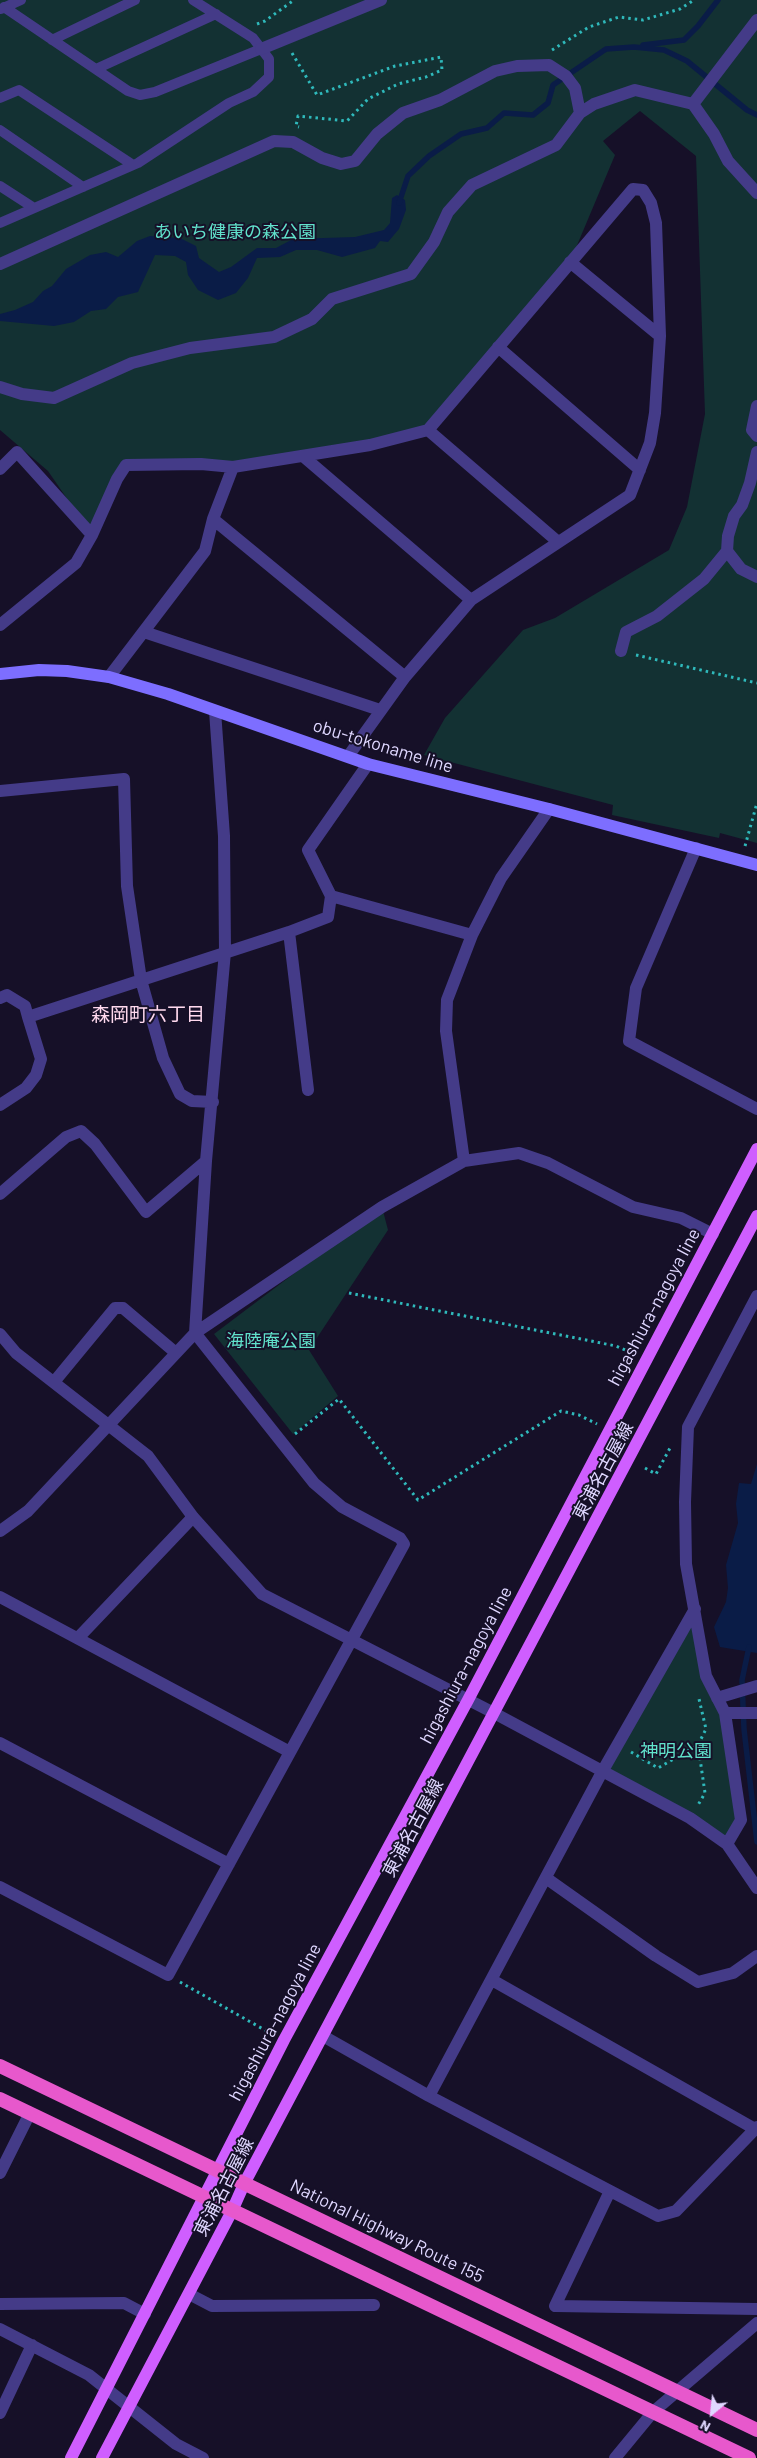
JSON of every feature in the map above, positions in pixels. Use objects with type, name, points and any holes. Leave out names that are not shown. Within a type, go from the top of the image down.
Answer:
[{"type":"highway","name":"National Highway Route 155","points":[[0,2066],[757,2430]]},
{"type":"highway","points":[[0,2098],[744,2457]]},
{"type":"main road","name":"obu-tokoname line","points":[[0,674],[39,670],[66,671],[109,677],[349,756],[368,764],[549,809],[757,865]]},
{"type":"main road","name":"higashiura-nagoya line","points":[[205,2198],[284,2040],[468,1700],[757,1149]]},
{"type":"main road","name":"東浦名古屋線","points":[[102,2458],[130,2408],[232,2211],[244,2184],[757,1216]]},
{"type":"main road","name":"東浦名古屋線","points":[[71,2458],[205,2198]]},
{"type":"street","points":[[261,49],[382,0]]},
{"type":"street","points":[[693,104],[757,20]]},
{"type":"street","points":[[0,264],[274,141],[293,142],[322,158],[341,164],[355,161],[377,134],[404,112],[440,100],[495,71],[517,66],[549,65],[566,76],[575,88],[580,113]]},
{"type":"street","points":[[0,387],[22,394],[54,398],[132,363],[190,348],[274,337],[312,319],[332,300],[411,274],[434,242],[448,212],[472,185],[556,145],[580,113],[594,104],[635,90],[693,104],[714,134],[728,161],[753,192],[757,193]]},
{"type":"street","points":[[0,625],[76,563],[92,535],[117,479],[126,465],[201,464],[233,467],[370,445],[428,430],[633,189],[643,190],[651,203],[656,223],[660,336],[655,413],[650,443],[630,495],[557,541],[470,600],[404,677],[349,756]]},
{"type":"street","points":[[570,262],[660,336]]},
{"type":"street","points":[[498,346],[640,470]]},
{"type":"street","points":[[757,406],[752,430],[757,436]]},
{"type":"street","points":[[428,430],[557,541]]},
{"type":"street","points":[[0,469],[17,452],[92,535]]},
{"type":"street","points":[[621,651],[626,632],[657,616],[696,585],[727,551],[728,536],[734,516],[742,505],[750,483],[757,452]]},
{"type":"street","points":[[304,457],[470,600]]},
{"type":"street","points":[[109,677],[205,551],[213,519],[233,467]]},
{"type":"street","points":[[213,519],[404,677]]},
{"type":"street","points":[[727,551],[741,569],[757,577]]},
{"type":"street","points":[[144,632],[380,710]]},
{"type":"street","points":[[0,1887],[168,1975],[404,1544],[400,1538],[342,1507],[314,1482],[195,1333],[206,1161],[213,1102],[224,952],[224,836],[214,711]]},
{"type":"street","points":[[28,1017],[289,932],[328,916],[331,896],[308,850],[368,764]]},
{"type":"street","points":[[0,791],[124,779],[127,886],[141,980],[163,1058],[180,1094],[192,1102],[213,1102]]},
{"type":"street","points":[[464,1161],[446,1030],[447,1000],[472,935],[501,878],[549,809]]},
{"type":"street","points":[[696,848],[636,988],[629,1041],[757,1109]]},
{"type":"street","points":[[331,896],[472,935]]},
{"type":"street","points":[[289,932],[308,1090]]},
{"type":"street","points":[[0,998],[7,994],[24,1006],[41,1059],[36,1075],[26,1088],[0,1105]]},
{"type":"street","points":[[0,1194],[66,1137],[81,1131],[95,1144],[146,1212],[206,1161]]},
{"type":"street","points":[[0,1531],[28,1511],[195,1333],[382,1207],[464,1161],[519,1153],[548,1163],[633,1207],[681,1218],[713,1234]]},
{"type":"street","points":[[727,1844],[741,1820],[725,1713],[706,1676],[686,1564],[687,1437],[688,1427],[757,1296]]},
{"type":"street","points":[[54,1382],[115,1308],[123,1308],[176,1353]]},
{"type":"street","points":[[0,1334],[16,1353],[148,1456],[193,1516],[262,1594],[494,1713],[690,1818],[727,1844],[757,1888]]},
{"type":"street","points":[[78,1638],[193,1516]]},
{"type":"street","points":[[0,1597],[290,1752]]},
{"type":"street","points":[[429,2096],[602,1772],[695,1609]]},
{"type":"street","points":[[717,1698],[757,1686]]},
{"type":"street","points":[[725,1713],[757,1713]]},
{"type":"street","points":[[0,1743],[229,1864]]},
{"type":"street","points":[[546,1878],[656,1956],[698,1982],[733,1973],[757,1956]]},
{"type":"street","points":[[323,2036],[429,2096],[658,2216],[676,2211],[756,2128],[492,1980]]},
{"type":"street","points":[[0,2172],[30,2113]]},
{"type":"street","points":[[610,2191],[555,2306],[757,2309]]},
{"type":"street","points":[[189,2294],[212,2306],[374,2305]]},
{"type":"street","points":[[0,2304],[124,2303],[146,2314]]},
{"type":"street","points":[[615,2458],[653,2412],[757,2323]]},
{"type":"street","points":[[0,2329],[89,2375],[176,2444],[203,2458]]},
{"type":"street","points":[[0,2413],[32,2345]]},
{"type":"lane","points":[[2,8],[20,0]]},
{"type":"lane","points":[[52,40],[135,0]]},
{"type":"lane","points":[[0,223],[133,165],[229,103],[253,92],[269,77],[269,59],[253,38],[193,0]]},
{"type":"lane","points":[[2,8],[128,91],[140,95],[155,92],[261,49]]},
{"type":"lane","points":[[96,69],[216,14]]},
{"type":"lane","points":[[0,98],[19,90],[133,165]]},
{"type":"lane","points":[[0,130],[83,187]]},
{"type":"lane","points":[[0,186],[34,208]]},
{"type":"path","points":[[250,26],[265,21],[294,0]]},
{"type":"path","points":[[541,65],[552,50],[589,27],[619,17],[643,20],[680,9],[694,0]]},
{"type":"path","points":[[284,39],[317,95],[394,66],[441,57],[442,70],[426,77],[398,84],[368,99],[347,121],[298,116],[296,126],[305,131]]},
{"type":"path","points":[[621,651],[757,683]]},
{"type":"path","points":[[741,860],[757,803]]},
{"type":"path","points":[[349,1293],[616,1346],[646,1360]]},
{"type":"path","points":[[282,1444],[339,1400],[418,1500],[561,1411],[579,1415],[609,1430]]},
{"type":"path","points":[[645,1468],[656,1474],[676,1438],[687,1437]]},
{"type":"path","points":[[618,1744],[658,1768],[698,1745],[706,1729],[697,1694]]},
{"type":"path","points":[[690,1818],[705,1793],[698,1745]]},
{"type":"path","points":[[168,1975],[284,2040]]},
{"type":"green space","name":"あいち健康の森公園","points":[[0,0],[757,0],[757,843],[720,833],[719,838],[612,815],[613,805],[424,755],[445,718],[523,630],[555,618],[669,550],[687,507],[705,414],[696,156],[640,111],[603,141],[615,155],[570,262],[428,430],[233,467],[126,465],[92,535],[48,471],[0,430]]},
{"type":"green space","name":"海陸庵公園","points":[[382,1207],[388,1230],[309,1350],[338,1396],[293,1434],[214,1334]]},
{"type":"green space","name":"神明公園","points":[[695,1609],[717,1698],[741,1820],[727,1844],[602,1772]]},
{"type":"water","points":[[397,195],[405,200],[406,210],[399,229],[388,242],[380,241],[375,248],[342,257],[317,250],[296,250],[280,257],[257,258],[248,278],[236,293],[218,300],[198,290],[188,275],[186,262],[175,256],[155,255],[138,292],[118,297],[106,309],[91,311],[74,322],[54,326],[0,321],[0,314],[33,302],[43,291],[52,286],[66,269],[90,255],[106,252],[118,257],[137,241],[150,236],[180,238],[196,246],[199,258],[219,272],[231,267],[257,248],[276,248],[293,239],[355,237],[384,230],[390,223],[392,198]]},
{"type":"water","points":[[757,1464],[757,1653],[720,1647],[714,1627],[726,1602],[728,1588],[726,1565],[738,1523],[736,1504],[739,1483],[751,1484]]},
{"type":"waterway","points":[[643,45],[684,40],[698,26],[718,0]]},
{"type":"waterway","points":[[399,203],[408,176],[429,156],[461,134],[487,128],[504,113],[533,115],[548,103],[553,85],[606,49],[634,47],[664,50],[687,61],[747,110],[757,115]]},
{"type":"waterway","points":[[749,1647],[742,1680],[744,1729],[757,1842]]},
{"type":"district","name":"森岡町六丁目","points":[[148,1015]]}]
